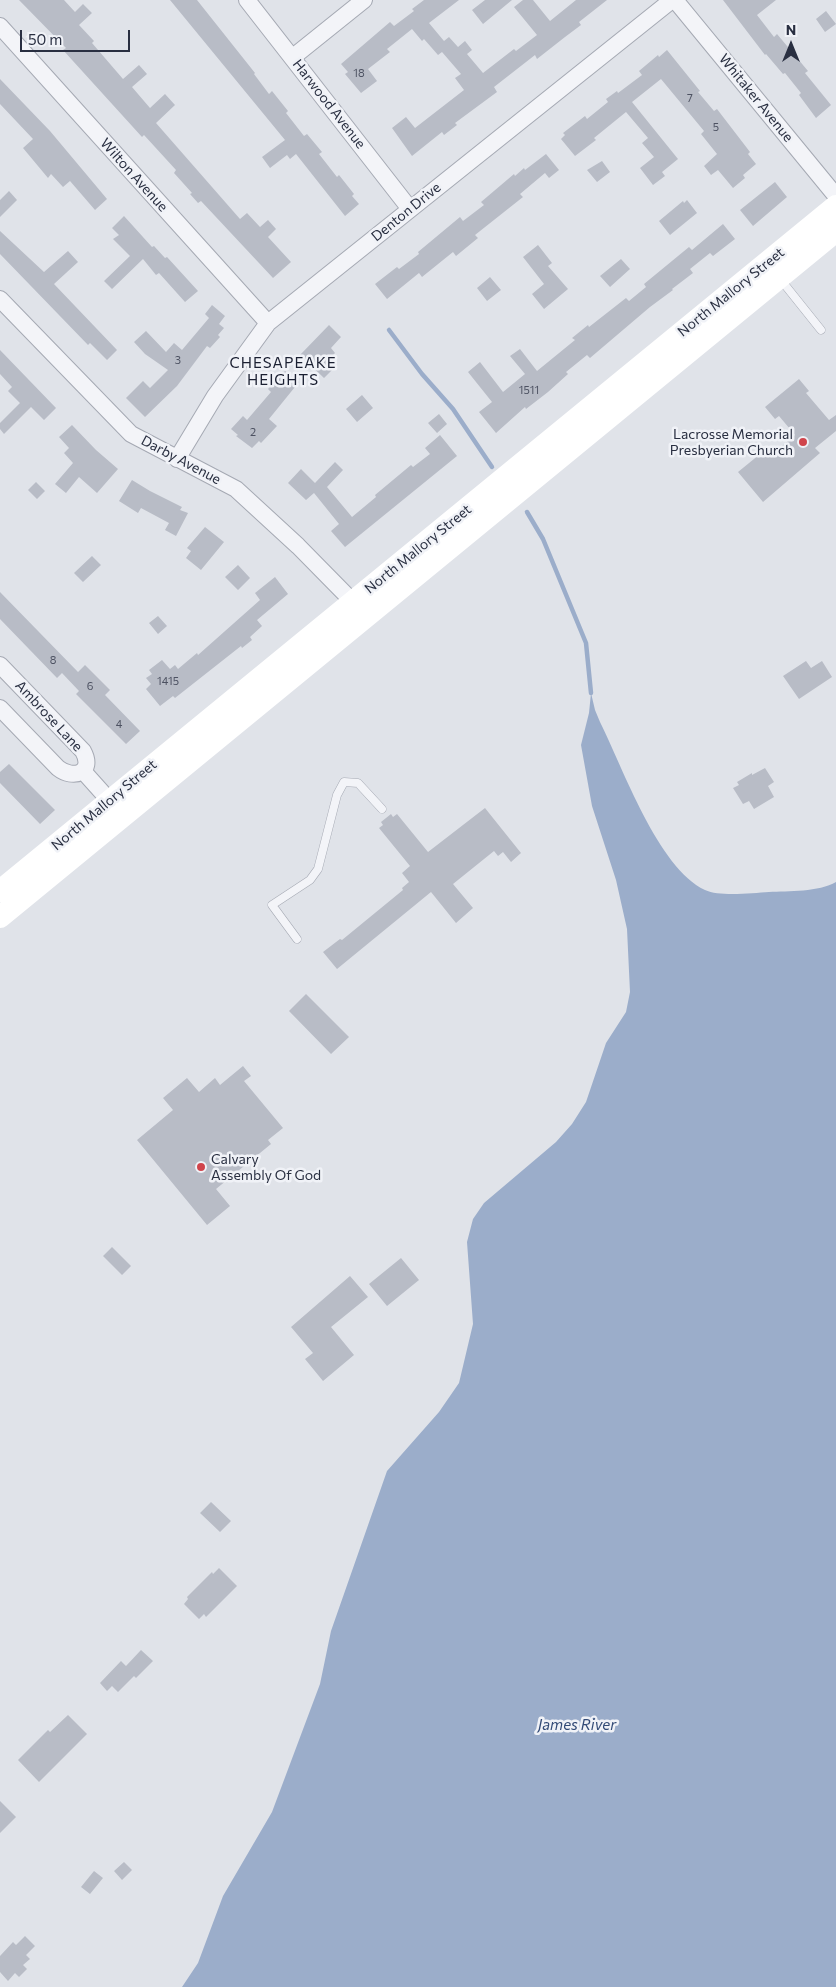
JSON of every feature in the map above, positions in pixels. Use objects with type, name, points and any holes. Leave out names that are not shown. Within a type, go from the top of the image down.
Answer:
[{"type":"main road","name":"North Mallory Street","points":[[0,916],[117,809],[773,270],[836,206]]},
{"type":"main road","name":"North Mallory Street","points":[[773,270],[836,231]]},
{"type":"main road","name":"North Mallory Street","points":[[0,891],[117,809]]},
{"type":"street","name":"Harwood Avenue","points":[[247,0],[410,209]]},
{"type":"street","points":[[292,57],[364,0]]},
{"type":"street","name":"Whitaker Avenue","points":[[674,0],[836,196]]},
{"type":"street","name":"Denton Drive","points":[[177,459],[215,396],[268,324],[674,0]]},
{"type":"street","name":"Wilton Avenue","points":[[0,26],[268,324]]},
{"type":"street","name":"Darby Avenue","points":[[0,299],[131,434],[236,490],[298,546],[360,609]]},
{"type":"street","name":"Ambrose Lane","points":[[0,665],[83,751],[86,763],[83,771],[79,774],[69,774],[58,768],[0,708]]},
{"type":"street","name":"Ambrose Lane","points":[[83,771],[117,809]]},
{"type":"lane","points":[[773,270],[821,330]]},
{"type":"lane","points":[[297,939],[272,905],[310,880],[318,869],[337,795],[344,782],[358,783],[382,810]]},
{"type":"water","name":"James River","points":[[591,693],[600,722],[644,815],[672,861],[688,878],[705,890],[727,894],[803,890],[821,888],[836,882],[836,1987],[182,1987],[198,1963],[223,1896],[272,1812],[320,1684],[331,1631],[387,1471],[439,1412],[459,1383],[473,1324],[467,1242],[473,1219],[484,1203],[556,1142],[572,1124],[586,1102],[606,1043],[626,1012],[630,992],[627,929],[616,880],[592,806],[581,745],[589,713]]},
{"type":"building","points":[[19,0],[64,0],[75,12],[83,4],[92,13],[79,25],[94,41],[92,43],[123,79],[139,65],[147,74],[132,87],[150,108],[165,94],[175,105],[156,123],[240,219],[247,213],[260,227],[268,220],[276,229],[268,237],[291,262],[273,278],[201,201],[198,203],[190,194],[192,193],[174,173],[176,170],[144,135],[142,137],[63,50],[66,48]]},
{"type":"building","points":[[170,0],[197,0],[255,73],[269,94],[272,91],[304,136],[307,134],[322,152],[319,154],[337,177],[339,175],[354,194],[352,196],[359,204],[345,216],[296,154],[290,159],[287,155],[270,168],[262,157],[285,140]]},
{"type":"building","points":[[424,0],[459,0],[429,23],[444,41],[449,37],[458,47],[465,41],[472,50],[467,54],[483,73],[514,49],[516,51],[537,35],[514,7],[523,0],[533,0],[550,21],[576,0],[607,0],[579,22],[581,25],[537,59],[535,55],[494,87],[497,92],[455,123],[457,125],[444,135],[442,132],[412,156],[392,128],[406,117],[415,128],[464,90],[455,78],[461,74],[442,52],[438,55],[412,29],[387,49],[390,52],[368,69],[377,81],[361,93],[345,74],[348,72],[341,64],[390,22],[394,26],[414,11],[412,9]]},
{"type":"building","points":[[485,0],[512,0],[483,24],[472,10]]},
{"type":"building","points":[[723,0],[776,0],[757,15],[774,37],[777,34],[808,71],[805,73],[831,105],[816,118],[799,95],[801,93],[785,73],[783,74],[765,55]]},
{"type":"building","points":[[826,11],[836,24],[825,32],[816,19]]},
{"type":"building","points":[[667,50],[714,111],[717,109],[750,152],[748,154],[756,164],[743,175],[745,178],[733,188],[718,170],[711,175],[704,166],[717,154],[701,134],[704,131],[661,79],[632,102],[678,159],[662,172],[665,176],[653,185],[640,168],[654,157],[642,143],[648,138],[626,112],[594,138],[596,140],[575,156],[561,139],[565,135],[563,133],[585,116],[587,119],[608,102],[606,99],[617,91],[618,93],[642,75],[639,71]]},
{"type":"building","points":[[0,79],[50,131],[107,199],[95,210],[70,181],[63,187],[51,174],[48,178],[23,148],[33,139],[0,104]]},
{"type":"building","points":[[546,154],[559,170],[549,178],[545,173],[520,194],[523,197],[475,235],[478,238],[456,256],[453,252],[422,277],[419,273],[387,299],[375,284],[397,267],[399,269],[419,254],[418,252],[460,217],[463,221],[484,205],[481,202],[514,174],[515,176],[524,168],[525,170]]},
{"type":"building","points":[[602,161],[610,172],[597,182],[587,170]]},
{"type":"building","points":[[775,182],[787,197],[753,226],[740,210]]},
{"type":"building","points":[[9,191],[17,200],[0,217],[0,200]]},
{"type":"building","points":[[687,200],[697,213],[670,235],[659,221],[683,201],[684,203]]},
{"type":"building","points":[[124,216],[152,247],[154,246],[165,258],[167,257],[198,291],[185,302],[159,273],[156,275],[143,259],[112,289],[104,281],[130,256],[113,239],[119,235],[112,228]]},
{"type":"building","points":[[723,224],[735,239],[713,256],[710,253],[690,269],[693,273],[673,290],[590,358],[587,355],[566,372],[568,374],[548,392],[526,409],[525,407],[496,433],[479,412],[492,402],[468,372],[480,362],[503,392],[525,374],[510,356],[520,349],[537,371],[575,340],[572,338],[588,325],[589,327],[626,298],[629,301],[646,287],[644,284],[689,247],[692,250]]},
{"type":"building","points":[[0,231],[44,272],[68,251],[78,262],[54,284],[117,350],[107,360],[90,343],[88,345],[0,254]]},
{"type":"building","points":[[538,245],[552,263],[548,266],[568,289],[544,309],[532,294],[544,284],[523,257]]},
{"type":"building","points":[[621,259],[630,269],[610,287],[600,276]]},
{"type":"building","points":[[490,277],[501,290],[487,301],[477,288]]},
{"type":"building","points":[[212,305],[225,316],[219,324],[224,328],[218,335],[220,337],[210,348],[207,346],[177,386],[145,417],[126,398],[143,381],[150,388],[168,370],[145,354],[134,342],[146,331],[166,352],[174,343],[182,350],[209,318],[205,314]]},
{"type":"building","points":[[329,325],[341,337],[331,348],[335,353],[326,362],[333,369],[324,378],[300,355]]},
{"type":"building","points":[[0,350],[56,408],[44,420],[31,407],[4,434],[0,429],[0,423],[20,403],[8,391],[12,387],[0,374]]},
{"type":"building","points":[[285,371],[299,382],[269,419],[277,426],[261,443],[259,441],[252,448],[236,436],[238,435],[231,429],[243,416],[247,420],[271,392],[268,389]]},
{"type":"building","name":"Lacrosse Memorial Presbyerian Church","points":[[799,379],[809,391],[806,393],[829,420],[836,415],[836,431],[815,448],[820,453],[763,502],[738,472],[765,450],[770,456],[795,435],[779,416],[775,419],[765,407]]},
{"type":"building","points":[[362,395],[373,408],[357,422],[346,409]]},
{"type":"building","points":[[439,414],[447,424],[437,433],[428,423]]},
{"type":"building","points":[[72,425],[118,469],[97,493],[79,477],[66,493],[55,484],[73,463],[64,453],[69,448],[59,437]]},
{"type":"building","points":[[440,435],[457,456],[345,547],[331,531],[339,524],[314,493],[306,500],[288,483],[301,469],[315,483],[335,462],[343,470],[327,487],[352,517],[411,465],[413,467],[430,454],[425,448]]},
{"type":"building","points":[[132,480],[182,507],[180,510],[188,513],[176,536],[165,530],[169,523],[141,508],[138,513],[119,501]]},
{"type":"building","points":[[36,482],[45,491],[37,499],[28,490]]},
{"type":"building","points":[[205,527],[224,542],[201,570],[186,558],[191,551],[187,548]]},
{"type":"building","points":[[92,556],[101,565],[83,582],[74,573]]},
{"type":"building","points":[[238,565],[250,578],[238,590],[225,577]]},
{"type":"building","points":[[275,577],[288,594],[257,620],[262,626],[250,637],[252,640],[242,648],[241,646],[175,698],[173,696],[160,706],[146,689],[151,684],[146,678],[152,674],[149,670],[162,660],[170,669],[175,665],[178,669],[197,653],[198,655],[260,600],[255,593]]},
{"type":"building","points":[[0,592],[78,672],[85,665],[110,690],[105,695],[140,731],[126,744],[76,694],[79,691],[62,673],[57,678],[0,619]]},
{"type":"building","points":[[158,616],[167,626],[158,634],[149,623]]},
{"type":"building","points":[[806,661],[811,668],[822,661],[832,677],[799,699],[783,676]]},
{"type":"building","points":[[9,764],[55,810],[40,824],[0,783],[0,772]]},
{"type":"building","points":[[765,768],[774,782],[768,786],[774,797],[754,809],[749,801],[743,804],[733,788],[739,785],[737,782]]},
{"type":"building","points":[[485,808],[521,853],[511,862],[503,852],[498,856],[494,851],[453,884],[473,908],[456,923],[431,892],[337,969],[323,952],[340,939],[342,940],[403,890],[402,888],[409,882],[402,873],[410,866],[379,828],[383,825],[381,822],[391,814],[393,817],[397,814],[428,852]]},
{"type":"building","points":[[306,994],[349,1037],[331,1054],[289,1011]]},
{"type":"building","name":"Calvary Assembly Of God","points":[[243,1066],[251,1076],[244,1081],[283,1128],[268,1140],[271,1144],[216,1189],[230,1206],[207,1225],[137,1140],[173,1110],[163,1098],[187,1078],[199,1092],[215,1078],[220,1085]]},
{"type":"building","points":[[112,1247],[131,1266],[122,1275],[103,1256]]},
{"type":"building","points":[[401,1258],[419,1280],[387,1306],[369,1284]]},
{"type":"building","points":[[350,1276],[368,1297],[331,1327],[354,1355],[323,1381],[305,1359],[313,1353],[291,1327]]},
{"type":"building","points":[[211,1502],[231,1521],[220,1532],[200,1513]]},
{"type":"building","points":[[219,1568],[237,1586],[206,1617],[204,1614],[199,1619],[184,1604],[188,1599],[187,1597],[212,1572],[213,1574]]},
{"type":"building","points":[[141,1650],[153,1661],[118,1692],[112,1686],[107,1691],[100,1683],[121,1661],[126,1666]]},
{"type":"building","points":[[68,1715],[87,1734],[39,1782],[18,1760],[48,1730],[50,1732]]},
{"type":"building","points":[[0,1801],[16,1817],[0,1833]]},
{"type":"building","points":[[124,1862],[132,1870],[122,1880],[114,1871]]},
{"type":"building","points":[[94,1871],[103,1878],[90,1894],[81,1887]]},
{"type":"building","points":[[25,1936],[35,1946],[26,1955],[30,1959],[23,1965],[27,1969],[19,1977],[15,1973],[8,1981],[0,1972],[0,1956],[13,1942],[16,1945]]},
{"type":"waterway","points":[[389,330],[422,374],[453,409],[492,467]]},
{"type":"waterway","points":[[527,512],[543,539],[586,643],[591,693]]},
{"type":"place","name":"Lacrosse Memorial Presbyerian Church","points":[[803,442]]},
{"type":"place","name":"Calvary Assembly Of God","points":[[201,1167]]},
{"type":"district","name":"CHESAPEAKE HEIGHTS","points":[[283,372]]}]
